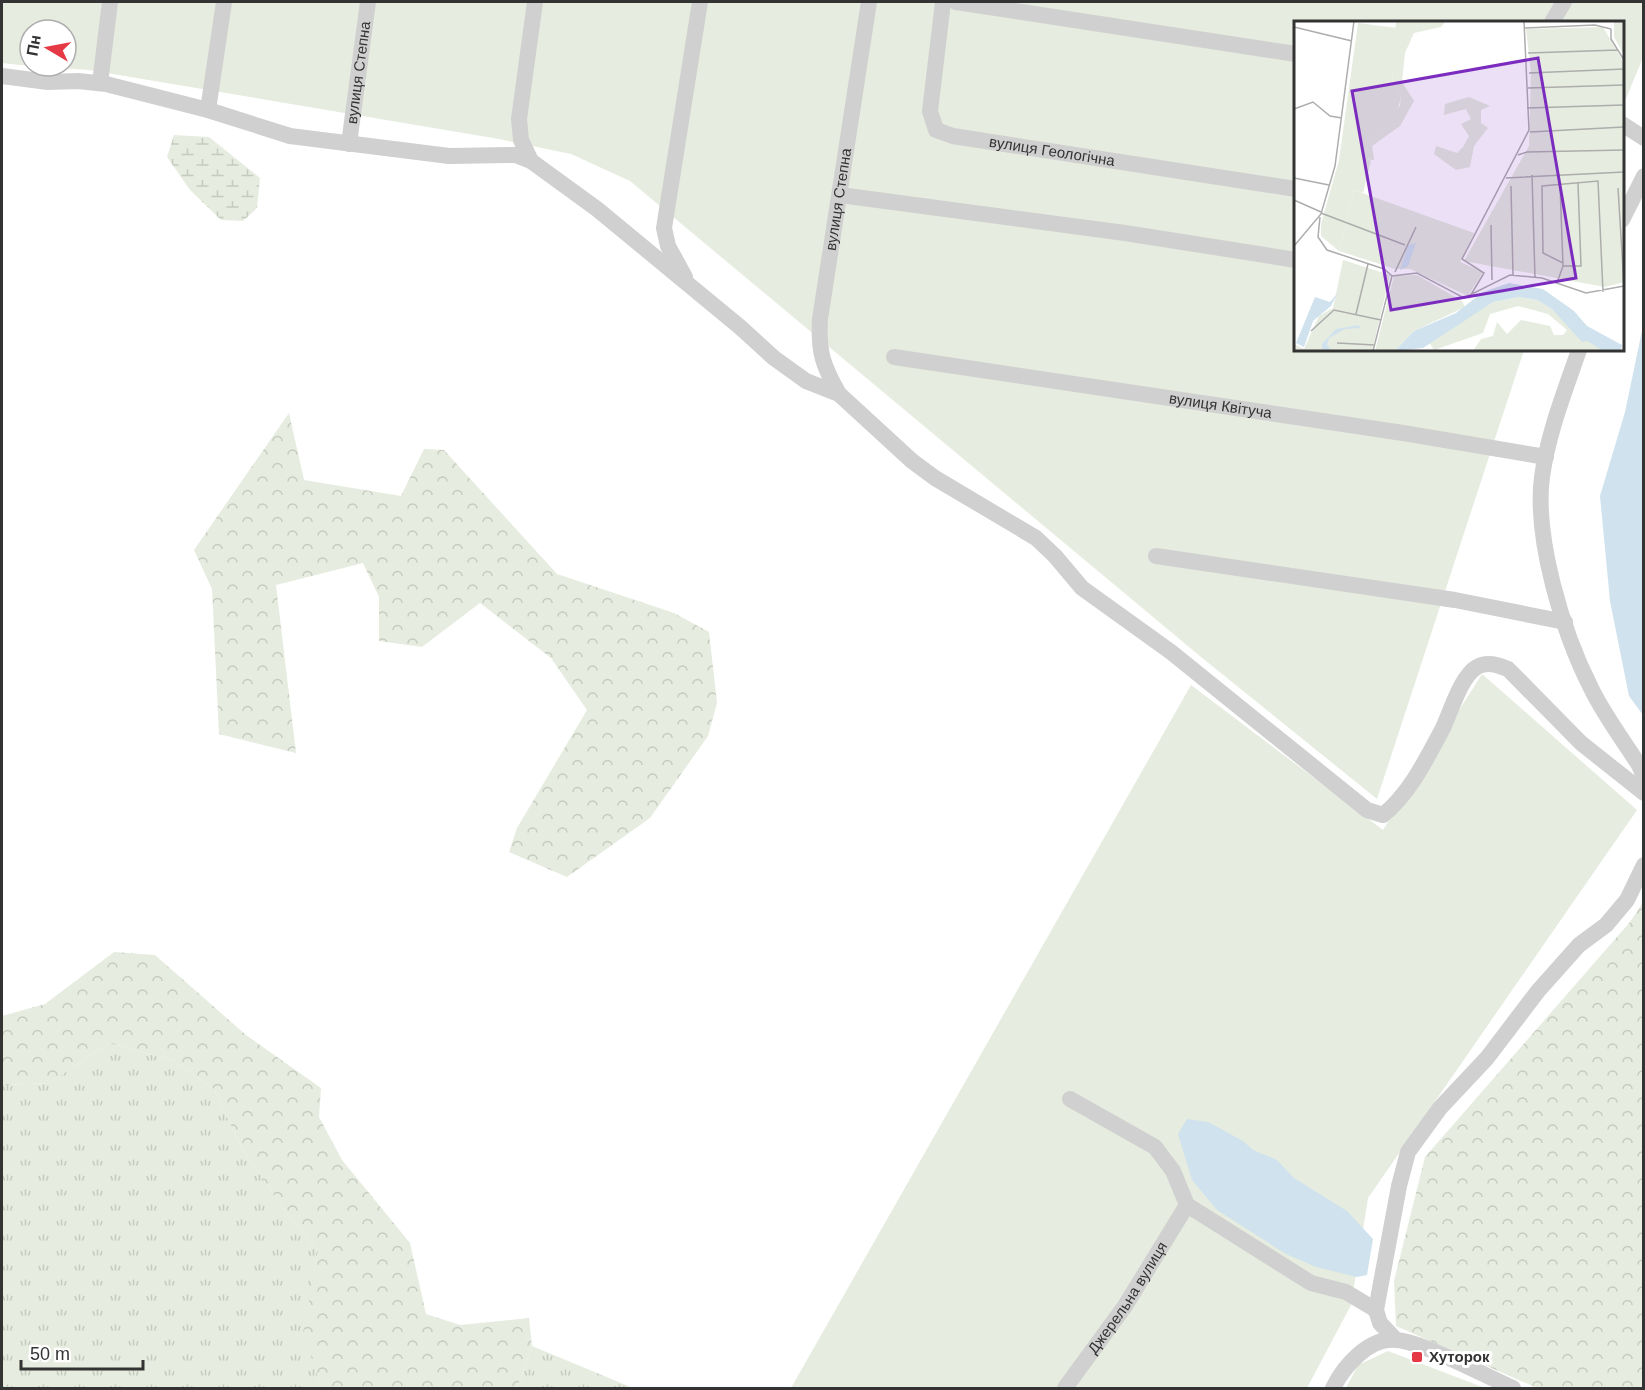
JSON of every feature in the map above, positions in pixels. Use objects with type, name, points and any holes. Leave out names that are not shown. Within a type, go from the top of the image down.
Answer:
[{"type":"street","points":[[100,84],[110,2]]},
{"type":"street","points":[[208,110],[224,2]]},
{"type":"street","name":"вулиця Степна","points":[[349,144],[368,2]]},
{"type":"street","points":[[531,161],[521,140],[519,119],[535,2]]},
{"type":"street","points":[[688,284],[668,246],[664,228],[700,2]]},
{"type":"street","name":"вулиця Степна","points":[[839,394],[823,366],[819,340],[869,2]]},
{"type":"street","name":"вулиця Геологічна","points":[[943,2],[930,111],[936,130],[953,136],[1294,189]]},
{"type":"street","points":[[956,2],[1294,54]]},
{"type":"street","points":[[1553,21],[1564,2]]},
{"type":"street","points":[[2,76],[48,82],[78,81],[100,84],[208,110],[273,132],[449,156],[516,155],[531,161],[597,209],[774,358],[806,381],[839,394],[912,461],[934,478],[1036,538],[1082,588],[1171,652],[1367,810],[1383,815],[1400,801],[1443,728],[1462,685],[1476,667],[1494,663],[1508,669],[1581,743],[1644,793]]},
{"type":"street","points":[[1624,125],[1644,138]]},
{"type":"street","points":[[1624,218],[1644,176]]},
{"type":"street","points":[[840,195],[1125,233],[1294,260]]},
{"type":"street","points":[[1579,351],[1546,457],[1542,480],[1542,527],[1558,608],[1590,688],[1639,765],[1644,777]]},
{"type":"street","name":"вулиця Квітуча","points":[[894,357],[1403,433],[1546,457]]},
{"type":"street","points":[[1156,556],[1455,600],[1565,622]]},
{"type":"street","points":[[1513,1389],[1430,1351],[1395,1339],[1380,1323],[1376,1310],[1399,1186],[1408,1152],[1440,1108],[1487,1058],[1538,991],[1579,945],[1606,924],[1627,900],[1644,865]]},
{"type":"street","points":[[1070,1099],[1155,1146],[1173,1171],[1187,1205],[1311,1283],[1346,1292],[1376,1310]]},
{"type":"street","name":"Джерельна вулиця","points":[[1065,1389],[1125,1306],[1187,1205]]},
{"type":"street","points":[[1333,1389],[1357,1356],[1373,1345],[1395,1339]]},
{"type":"green space","points":[[2,2],[1643,2],[1644,55],[1624,104],[1624,21],[1294,21],[1294,351],[1524,351],[1377,799],[1201,657],[630,181],[571,154],[499,139],[78,69],[78,18],[18,18],[18,65],[2,63]]},
{"type":"green space","points":[[174,135],[209,137],[260,178],[257,208],[243,221],[221,220],[190,190],[167,157]]},
{"type":"green space","points":[[289,413],[304,480],[401,496],[424,449],[444,450],[557,574],[674,613],[709,632],[717,703],[708,736],[650,818],[567,877],[509,852],[517,828],[587,710],[551,658],[480,603],[422,647],[379,641],[379,597],[363,563],[276,585],[296,753],[219,734],[212,589],[194,550]]},
{"type":"green space","points":[[1482,674],[1637,810],[1368,1198],[1351,1305],[1307,1388],[791,1388],[1191,685],[1383,830]]},
{"type":"green space","points":[[1643,902],[1643,1388],[1537,1388],[1396,1326],[1394,1281],[1425,1157],[1630,922]]},
{"type":"green space","points":[[114,952],[155,955],[246,1035],[321,1088],[319,1117],[342,1160],[410,1243],[426,1314],[460,1325],[529,1318],[532,1346],[517,1388],[322,1388],[303,1333],[318,1251],[284,1209],[241,1147],[214,1089],[174,1061],[109,1043],[49,1083],[2,1085],[2,1016],[45,1004]]},
{"type":"green space","points":[[109,1043],[174,1061],[214,1089],[241,1147],[284,1209],[318,1251],[304,1333],[322,1388],[2,1388],[2,1085],[49,1083]]},
{"type":"green space","points":[[532,1346],[633,1388],[517,1388]]},
{"type":"green space","points":[[1388,1351],[1485,1388],[1346,1388],[1358,1365]]},
{"type":"water","points":[[1643,326],[1643,715],[1629,696],[1610,601],[1600,496],[1625,412]]},
{"type":"water","points":[[1187,1119],[1208,1122],[1243,1141],[1253,1150],[1277,1160],[1294,1178],[1347,1211],[1373,1239],[1367,1275],[1357,1277],[1316,1267],[1286,1254],[1217,1210],[1192,1180],[1178,1134]]},
{"type":"place","name":"Хуторок","points":[[1417,1357]]}]
